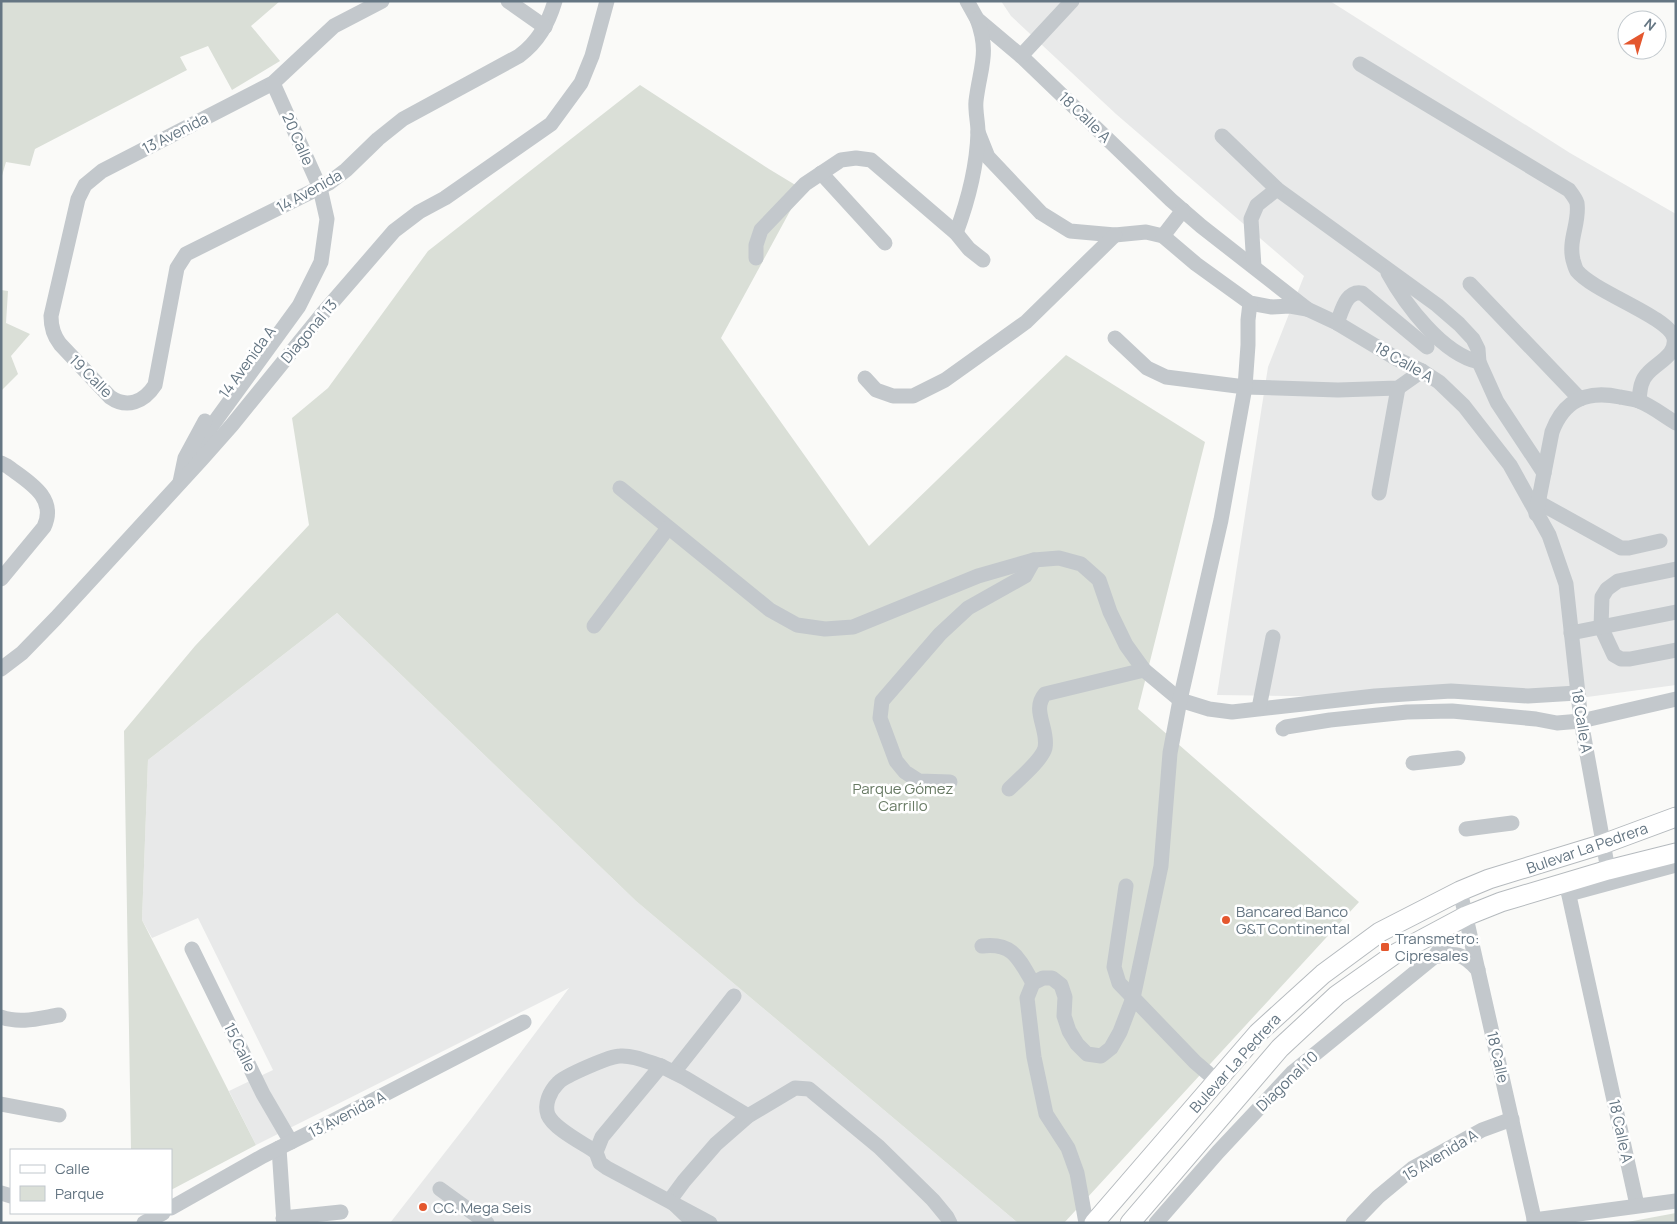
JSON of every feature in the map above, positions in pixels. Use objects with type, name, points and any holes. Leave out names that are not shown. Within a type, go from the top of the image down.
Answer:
[{"type":"main road","name":"Bulevar La Pedrera","points":[[1094,1223],[1258,1034],[1323,974],[1380,932],[1460,891],[1490,879],[1603,844],[1676,817]]},
{"type":"main road","name":"Bulevar La Pedrera","points":[[1130,1223],[1280,1048],[1337,995],[1395,954],[1466,916],[1500,902],[1567,888],[1608,870],[1676,853]]},
{"type":"street","name":"13 Avenida","points":[[51,324],[51,316],[78,199],[88,180],[273,83],[334,26],[382,1]]},
{"type":"street","points":[[508,1],[545,27]]},
{"type":"street","name":"14 Avenida","points":[[146,397],[151,392],[157,378],[175,276],[182,258],[320,188],[346,170],[378,139],[403,120],[519,56],[530,48],[545,27],[555,1]]},
{"type":"street","name":"Diagonal 13","points":[[1,669],[22,653],[56,618],[232,426],[323,313],[394,231],[419,212],[446,198],[551,124],[581,83],[592,56],[607,1]]},
{"type":"street","name":"18 Calle A","points":[[967,1],[977,18],[1022,56],[1201,226],[1307,309],[1337,323],[1396,359],[1422,370],[1439,382],[1464,406],[1510,465],[1537,508],[1549,535],[1566,584],[1577,693],[1608,870]]},
{"type":"street","points":[[1022,56],[1072,1]]},
{"type":"street","points":[[956,232],[966,205],[975,165],[978,132],[976,103],[984,58],[983,35],[977,18]]},
{"type":"street","points":[[1360,64],[1569,190],[1577,202],[1576,220],[1570,250],[1576,270],[1601,289],[1661,322],[1671,332],[1674,339],[1673,350],[1663,361],[1647,373],[1640,386],[1639,401]]},
{"type":"street","name":"20 Calle","points":[[273,83],[320,188],[327,225]]},
{"type":"street","points":[[978,132],[988,157],[1041,213],[1070,231],[1115,236],[1146,232],[1163,236],[1196,264],[1250,303],[1272,307],[1290,306],[1307,309]]},
{"type":"street","points":[[1222,136],[1277,189],[1437,305],[1459,324],[1478,349],[1478,362],[1497,402],[1544,473]]},
{"type":"street","points":[[756,258],[756,245],[761,230],[805,184],[841,160],[856,158],[871,160],[956,232],[969,249],[983,260]]},
{"type":"street","points":[[822,173],[885,243]]},
{"type":"street","points":[[1254,267],[1251,218],[1257,205],[1277,189]]},
{"type":"street","points":[[1163,236],[1183,210]]},
{"type":"street","name":"14 Avenida A","points":[[191,471],[211,427],[300,306],[321,262],[327,225]]},
{"type":"street","points":[[865,378],[876,390],[893,396],[913,396],[945,380],[1026,322],[1115,236]]},
{"type":"street","name":"14 Avenida A","points":[[180,482],[185,458],[201,426],[296,296],[311,260],[323,247]]},
{"type":"street","points":[[1386,269],[1407,304],[1444,343],[1454,353],[1467,360],[1478,362]]},
{"type":"street","points":[[1470,284],[1580,399]]},
{"type":"street","points":[[1337,323],[1350,296],[1356,292],[1362,294],[1427,347]]},
{"type":"street","points":[[1086,1223],[1076,1173],[1068,1148],[1046,1114],[1034,1057],[1027,998],[1033,983],[1042,978],[1052,978],[1061,985],[1065,997],[1064,1016],[1069,1031],[1077,1044],[1087,1054],[1101,1056],[1111,1048],[1120,1032],[1133,998],[1161,866],[1170,753],[1180,700],[1222,520],[1245,387],[1250,303]]},
{"type":"street","name":"19 Calle","points":[[51,324],[55,338],[110,397],[127,404],[146,397]]},
{"type":"street","points":[[1115,338],[1147,368],[1166,377],[1245,387],[1338,390],[1398,388],[1422,370]]},
{"type":"street","points":[[1378,493],[1398,388]]},
{"type":"street","points":[[1660,541],[1621,548],[1537,508],[1552,432],[1556,421],[1570,404],[1591,395],[1602,394],[1639,401],[1676,423]]},
{"type":"street","points":[[1,464],[7,466],[38,489],[44,498],[48,518],[44,527],[1,578]]},
{"type":"street","points":[[620,488],[770,610],[797,625],[825,629],[853,628],[978,576],[1034,560],[1059,558],[1081,564],[1099,580],[1110,612],[1126,645],[1144,670],[1180,700],[1209,709],[1232,712],[1375,696],[1451,691],[1528,696],[1577,693]]},
{"type":"street","points":[[594,626],[668,528]]},
{"type":"street","points":[[950,782],[919,781],[905,772],[896,761],[880,718],[882,701],[940,634],[968,608],[1025,576],[1034,560]]},
{"type":"street","points":[[1676,569],[1618,581],[1612,584],[1602,597],[1601,627],[1614,655],[1621,659],[1676,650]]},
{"type":"street","points":[[1571,633],[1676,612]]},
{"type":"street","points":[[1259,708],[1273,637]]},
{"type":"street","points":[[1009,790],[1040,757],[1045,749],[1043,724],[1039,707],[1041,699],[1045,694],[1144,670]]},
{"type":"street","points":[[1283,729],[1330,720],[1407,712],[1452,711],[1536,719],[1557,723],[1581,720],[1676,699]]},
{"type":"street","points":[[1413,763],[1458,758]]},
{"type":"street","points":[[1466,829],[1512,823]]},
{"type":"street","points":[[1567,888],[1676,866]]},
{"type":"street","points":[[1126,886],[1114,967],[1119,983],[1195,1062],[1217,1081]]},
{"type":"street","name":"18 Calle A","points":[[1567,888],[1638,1205]]},
{"type":"street","name":"18 Calle","points":[[1460,891],[1534,1221]]},
{"type":"street","points":[[1434,957],[1444,944],[1445,928]]},
{"type":"street","points":[[982,946],[1003,946],[1012,951],[1033,983]]},
{"type":"street","name":"15 Calle","points":[[192,949],[263,1094],[285,1145],[284,1220]]},
{"type":"street","points":[[1434,957],[1454,954],[1470,962],[1478,970]]},
{"type":"street","name":"Diagonal 10","points":[[1156,1223],[1218,1152],[1293,1072],[1434,957]]},
{"type":"street","points":[[596,1152],[602,1137],[734,996]]},
{"type":"street","points":[[1,1017],[28,1021],[59,1015]]},
{"type":"street","name":"13 Avenida A","points":[[172,1207],[285,1145],[524,1022]]},
{"type":"street","points":[[710,1223],[600,1163],[596,1152],[558,1127],[548,1115],[547,1104],[550,1094],[559,1082],[599,1062],[620,1056],[635,1058],[667,1069],[748,1116]]},
{"type":"street","points":[[670,1200],[716,1144],[748,1116],[795,1088],[809,1089],[879,1147],[932,1200],[950,1223]]},
{"type":"street","points":[[1,1104],[59,1115]]},
{"type":"street","name":"15 Avenida A","points":[[1353,1223],[1378,1197],[1413,1168],[1482,1130],[1512,1119]]},
{"type":"street","points":[[440,1189],[487,1223]]},
{"type":"street","points":[[670,1200],[694,1223]]},
{"type":"street","points":[[1534,1221],[1676,1201]]},
{"type":"street","points":[[284,1220],[341,1212]]},
{"type":"street","points":[[144,1223],[161,1214]]},
{"type":"shaded area","points":[[1001,1],[1330,1],[1570,153],[1676,214],[1676,685],[1565,700],[1217,695],[1268,367],[1304,276],[1116,114],[1011,16]]},
{"type":"shaded area","points":[[337,613],[636,901],[1018,1223],[390,1223],[569,988],[256,1145],[229,1091],[273,1070],[198,918],[152,938],[142,920],[148,760]]},
{"type":"green space","points":[[1,1],[280,1],[251,26],[280,61],[232,90],[208,46],[180,57],[187,70],[35,149],[30,166],[6,162],[1,179]]},
{"type":"green space","name":"Parque Gómez Carrillo","points":[[640,85],[802,189],[721,338],[869,546],[1066,355],[1205,442],[1138,709],[1359,902],[1064,1223],[1018,1223],[636,901],[337,613],[148,760],[142,920],[256,1145],[172,1189],[172,1149],[131,1149],[124,731],[195,646],[309,525],[292,418],[328,388],[428,251]]},
{"type":"green space","points":[[1,290],[8,291],[6,323],[30,334],[11,356],[18,374],[1,391]]},
{"type":"green space","points":[[1676,1213],[1676,1223],[1622,1223]]},
{"type":"place","name":"Bancared Banco G&T Continental","points":[[1226,920]]},
{"type":"place","name":"Transmetro: Cipresales","points":[[1385,947]]},
{"type":"place","name":"CC. Mega Seis","points":[[423,1207]]}]
